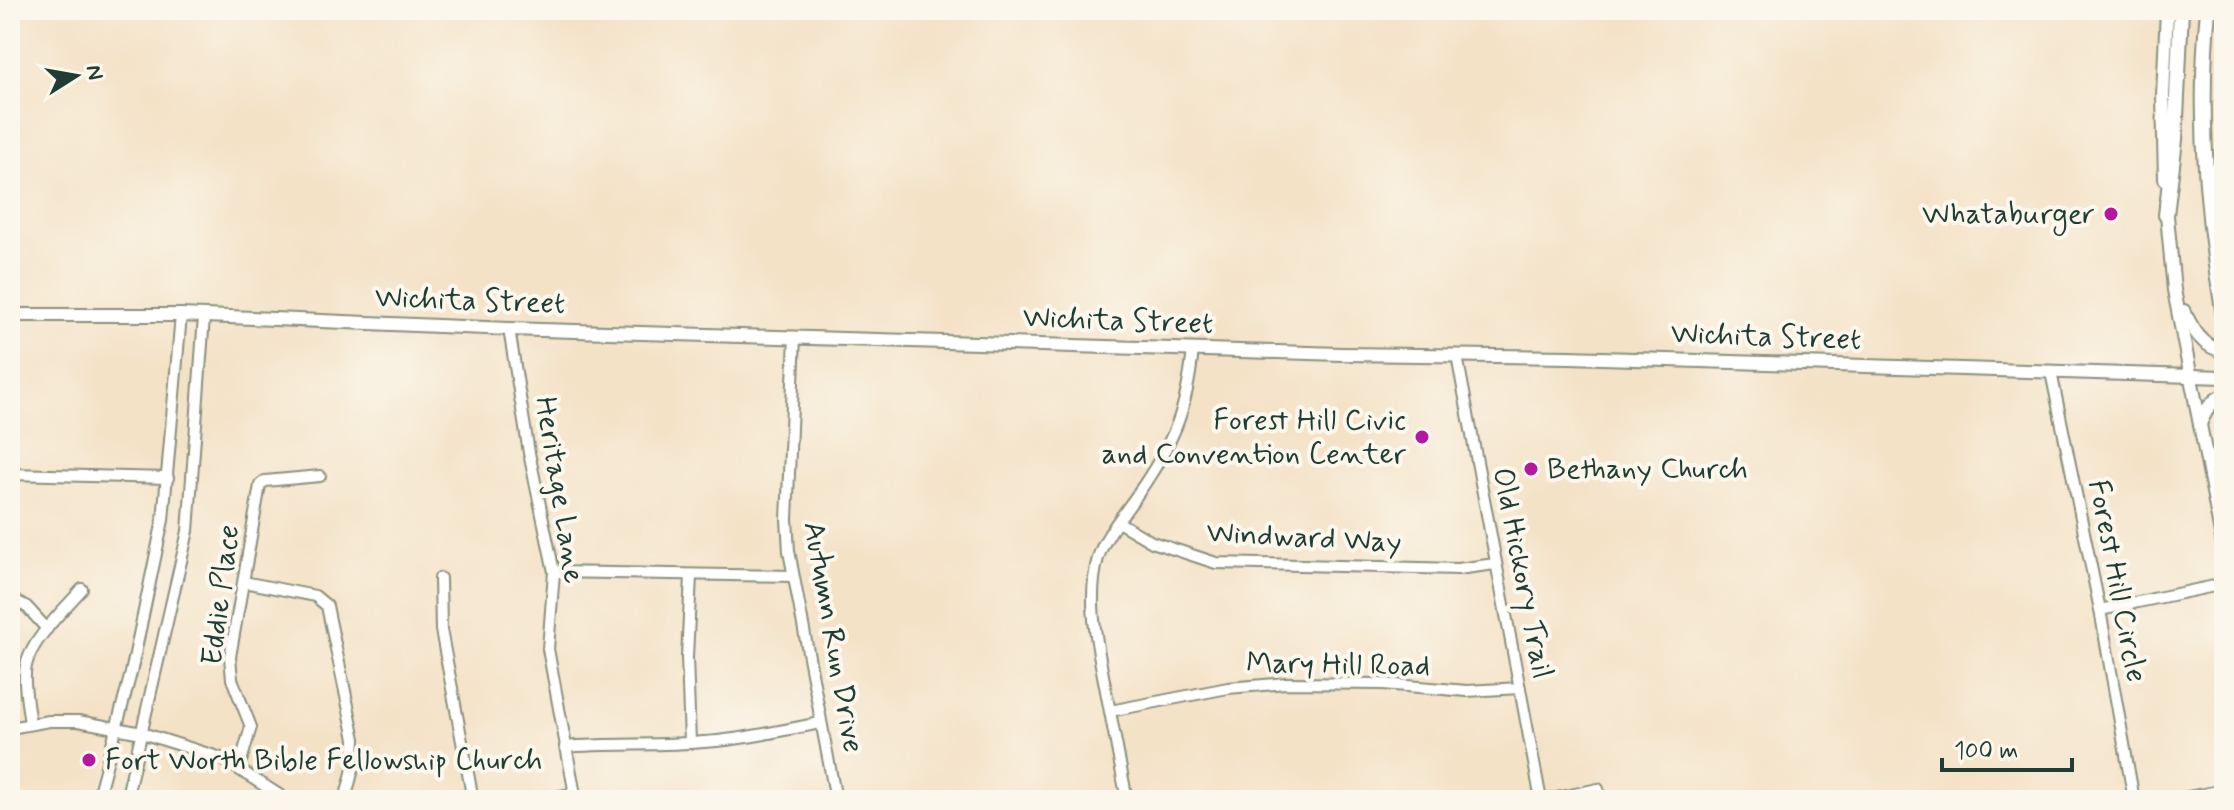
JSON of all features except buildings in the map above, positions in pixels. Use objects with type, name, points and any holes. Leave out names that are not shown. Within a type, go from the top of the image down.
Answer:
[{"type":"highway","points":[[2166,215],[2175,140],[2181,10]]},
{"type":"highway","points":[[2208,10],[2204,145],[2224,315]]},
{"type":"main road","points":[[2167,10],[2163,95],[2166,215],[2174,290],[2224,549]]},
{"type":"main road","points":[[2174,290],[2191,327],[2203,341],[2216,350],[2224,351]]},
{"type":"main road","name":"Wichita Street","points":[[10,315],[181,315],[509,329],[2224,377]]},
{"type":"main road","points":[[2200,424],[2208,406],[2224,395]]},
{"type":"street","points":[[97,800],[131,673],[163,520],[181,315]]},
{"type":"street","points":[[126,800],[188,531],[204,317]]},
{"type":"street","name":"Heritage Lane","points":[[509,329],[529,453],[554,572],[548,649],[575,797]]},
{"type":"street","name":"Autumn Run Drive","points":[[795,337],[787,519],[793,576],[836,800]]},
{"type":"street","points":[[1127,800],[1098,648],[1093,583],[1099,555],[1173,439],[1189,388],[1193,349]]},
{"type":"street","name":"Old Hickory Trail","points":[[1457,356],[1495,564],[1544,800]]},
{"type":"street","name":"Forest Hill Circle","points":[[2051,372],[2100,610],[2134,800]]},
{"type":"street","points":[[10,474],[168,478]]},
{"type":"street","name":"Eddie Place","points":[[239,768],[251,727],[232,679],[230,657],[260,485],[265,481],[320,476]]},
{"type":"street","name":"Windward Way","points":[[1118,522],[1152,542],[1216,563],[1458,569],[1495,564]]},
{"type":"street","points":[[554,572],[793,576]]},
{"type":"street","points":[[690,743],[687,657],[691,576]]},
{"type":"street","points":[[440,578],[441,630],[473,800]]},
{"type":"street","points":[[244,582],[315,596],[327,606],[355,739],[353,769],[345,800]]},
{"type":"street","points":[[2100,610],[2224,584]]},
{"type":"street","points":[[30,724],[24,673],[32,650],[82,589]]},
{"type":"street","points":[[10,598],[27,607],[47,629]]},
{"type":"street","name":"Mary Hill Road","points":[[1110,711],[1228,688],[1286,683],[1383,684],[1467,691],[1520,688]]},
{"type":"street","points":[[10,728],[78,721],[142,733],[221,758],[287,800]]},
{"type":"street","points":[[565,747],[613,743],[690,743],[750,737],[821,723]]},
{"type":"street","points":[[1544,800],[1598,789]]},
{"type":"street","points":[[2172,800],[2224,790]]},
{"type":"street","points":[[541,800],[575,797]]},
{"type":"place","name":"Whataburger","points":[[2111,214]]},
{"type":"place","name":"Forest Hill Civic and Convention Center","points":[[1422,437]]},
{"type":"place","name":"Bethany Church","points":[[1531,469]]},
{"type":"place","name":"Fort Worth Bible Fellowship Church","points":[[89,760]]}]
